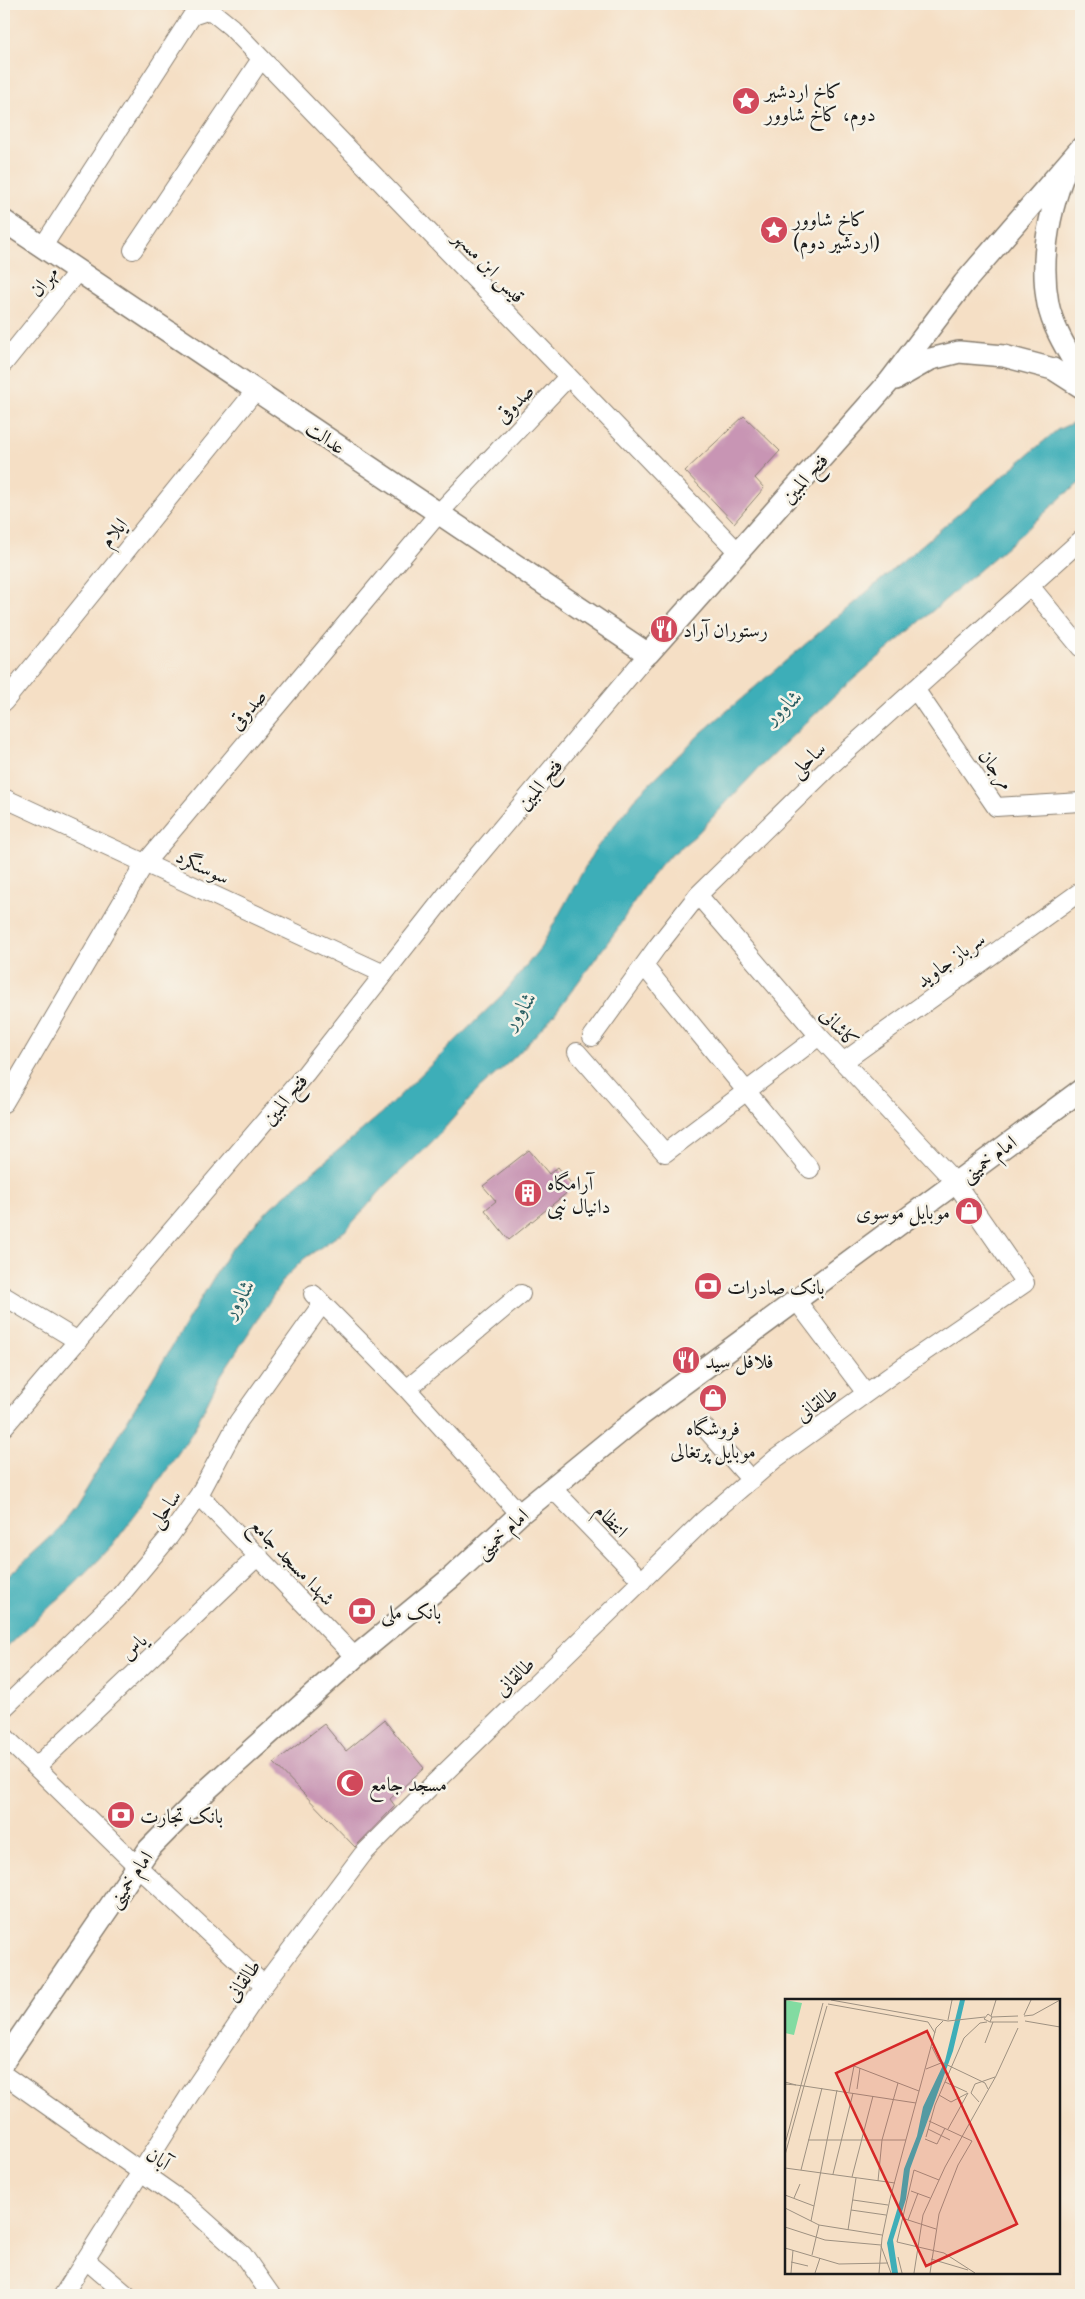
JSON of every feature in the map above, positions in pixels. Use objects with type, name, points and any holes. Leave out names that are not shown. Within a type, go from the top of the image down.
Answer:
[{"type":"street","name":"قیس ابن مسهر","points":[[43,246],[192,16],[210,10],[231,27],[738,552]]},
{"type":"street","points":[[133,250],[261,59]]},
{"type":"street","name":"فتح المبین","points":[[4,1427],[306,1073],[453,886],[648,654],[889,382],[964,283],[1081,148]]},
{"type":"street","points":[[1067,164],[1052,204],[1044,269],[1049,306],[1065,346],[1081,374]]},
{"type":"street","name":"عدالت","points":[[4,221],[648,654]]},
{"type":"street","name":"مهران","points":[[4,363],[78,271]]},
{"type":"street","points":[[889,382],[931,359],[959,352],[1004,356],[1053,369],[1081,388]]},
{"type":"street","name":"صدوقی","points":[[4,1103],[145,863],[439,513],[568,377]]},
{"type":"street","name":"ایلام","points":[[4,702],[256,390]]},
{"type":"street","name":"ساحلی","points":[[592,1037],[698,895],[830,766],[1081,540]]},
{"type":"street","points":[[1031,587],[1081,648]]},
{"type":"street","name":"مرجان","points":[[915,689],[996,807],[1081,802]]},
{"type":"street","name":"سوسنگرد","points":[[4,798],[384,974]]},
{"type":"street","name":"سرباز جاوید","points":[[843,1062],[1081,891]]},
{"type":"street","name":"کاشانی","points":[[698,895],[819,1036],[955,1182]]},
{"type":"street","points":[[644,966],[810,1169]]},
{"type":"street","points":[[578,1052],[665,1152],[819,1036]]},
{"type":"street","name":"امام خمینی","points":[[4,2061],[149,1849],[209,1788],[355,1657],[453,1576],[520,1514],[641,1416],[1081,1090]]},
{"type":"street","name":"طالقانی","points":[[63,2295],[189,2096],[264,1984],[363,1854],[428,1788],[704,1520],[775,1459],[1025,1282],[955,1182]]},
{"type":"street","points":[[520,1514],[408,1389],[521,1294]]},
{"type":"street","points":[[4,1296],[78,1340]]},
{"type":"street","name":"ساحلی","points":[[4,1708],[118,1598],[169,1537],[199,1495],[238,1422],[318,1299],[408,1389]]},
{"type":"street","points":[[796,1300],[866,1393]]},
{"type":"street","points":[[705,1428],[751,1480]]},
{"type":"street","name":"انتظام","points":[[552,1488],[642,1582]]},
{"type":"street","name":"شهدا مسجد جامع","points":[[199,1495],[259,1555],[355,1657]]},
{"type":"street","name":"یاس","points":[[36,1767],[259,1555]]},
{"type":"street","points":[[4,1736],[137,1866],[264,1984]]},
{"type":"street","name":"آبان","points":[[4,2075],[185,2203],[243,2256],[271,2295]]},
{"type":"street","points":[[86,2260],[127,2295]]},
{"type":"water","name":"شاوور","points":[[1081,419],[1081,482],[834,696],[758,769],[695,836],[664,861],[643,887],[616,931],[553,1016],[516,1056],[479,1089],[435,1139],[385,1186],[346,1230],[305,1258],[284,1279],[221,1375],[192,1433],[140,1509],[111,1547],[77,1582],[4,1649],[4,1580],[53,1535],[75,1507],[229,1252],[271,1207],[381,1114],[506,991],[541,947],[594,851],[639,794],[701,733],[1057,430]]},
{"type":"building","points":[[744,416],[780,451],[755,478],[764,488],[734,523],[685,471]]},
{"type":"building","name":"آرامگاه دانیال نبی","points":[[529,1150],[549,1174],[558,1167],[574,1187],[509,1240],[485,1210],[496,1201],[483,1186]]},
{"type":"building","name":"مسجد جامع","points":[[384,1720],[424,1768],[390,1799],[395,1806],[355,1847],[274,1763],[324,1724],[346,1751]]},
{"type":"place","name":"کاخ اردشیر دوم، کاخ شاوور","points":[[746,101]]},
{"type":"place","name":"کاخ شاوور (اردشیر دوم)","points":[[774,230]]},
{"type":"place","name":"رستوران آراد","points":[[664,629]]},
{"type":"place","name":"آرامگاه دانیال نبی","points":[[528,1193]]},
{"type":"place","name":"موبایل موسوى","points":[[969,1211]]},
{"type":"place","name":"بانک صادرات","points":[[708,1286]]},
{"type":"place","name":"فلافل سید","points":[[686,1360]]},
{"type":"place","name":"فروشگاه موبایل پرتغالی","points":[[713,1398]]},
{"type":"place","name":"بانک ملی","points":[[362,1611]]},
{"type":"place","name":"مسجد جامع","points":[[350,1783]]},
{"type":"place","name":"بانک تجارت","points":[[121,1815]]}]
